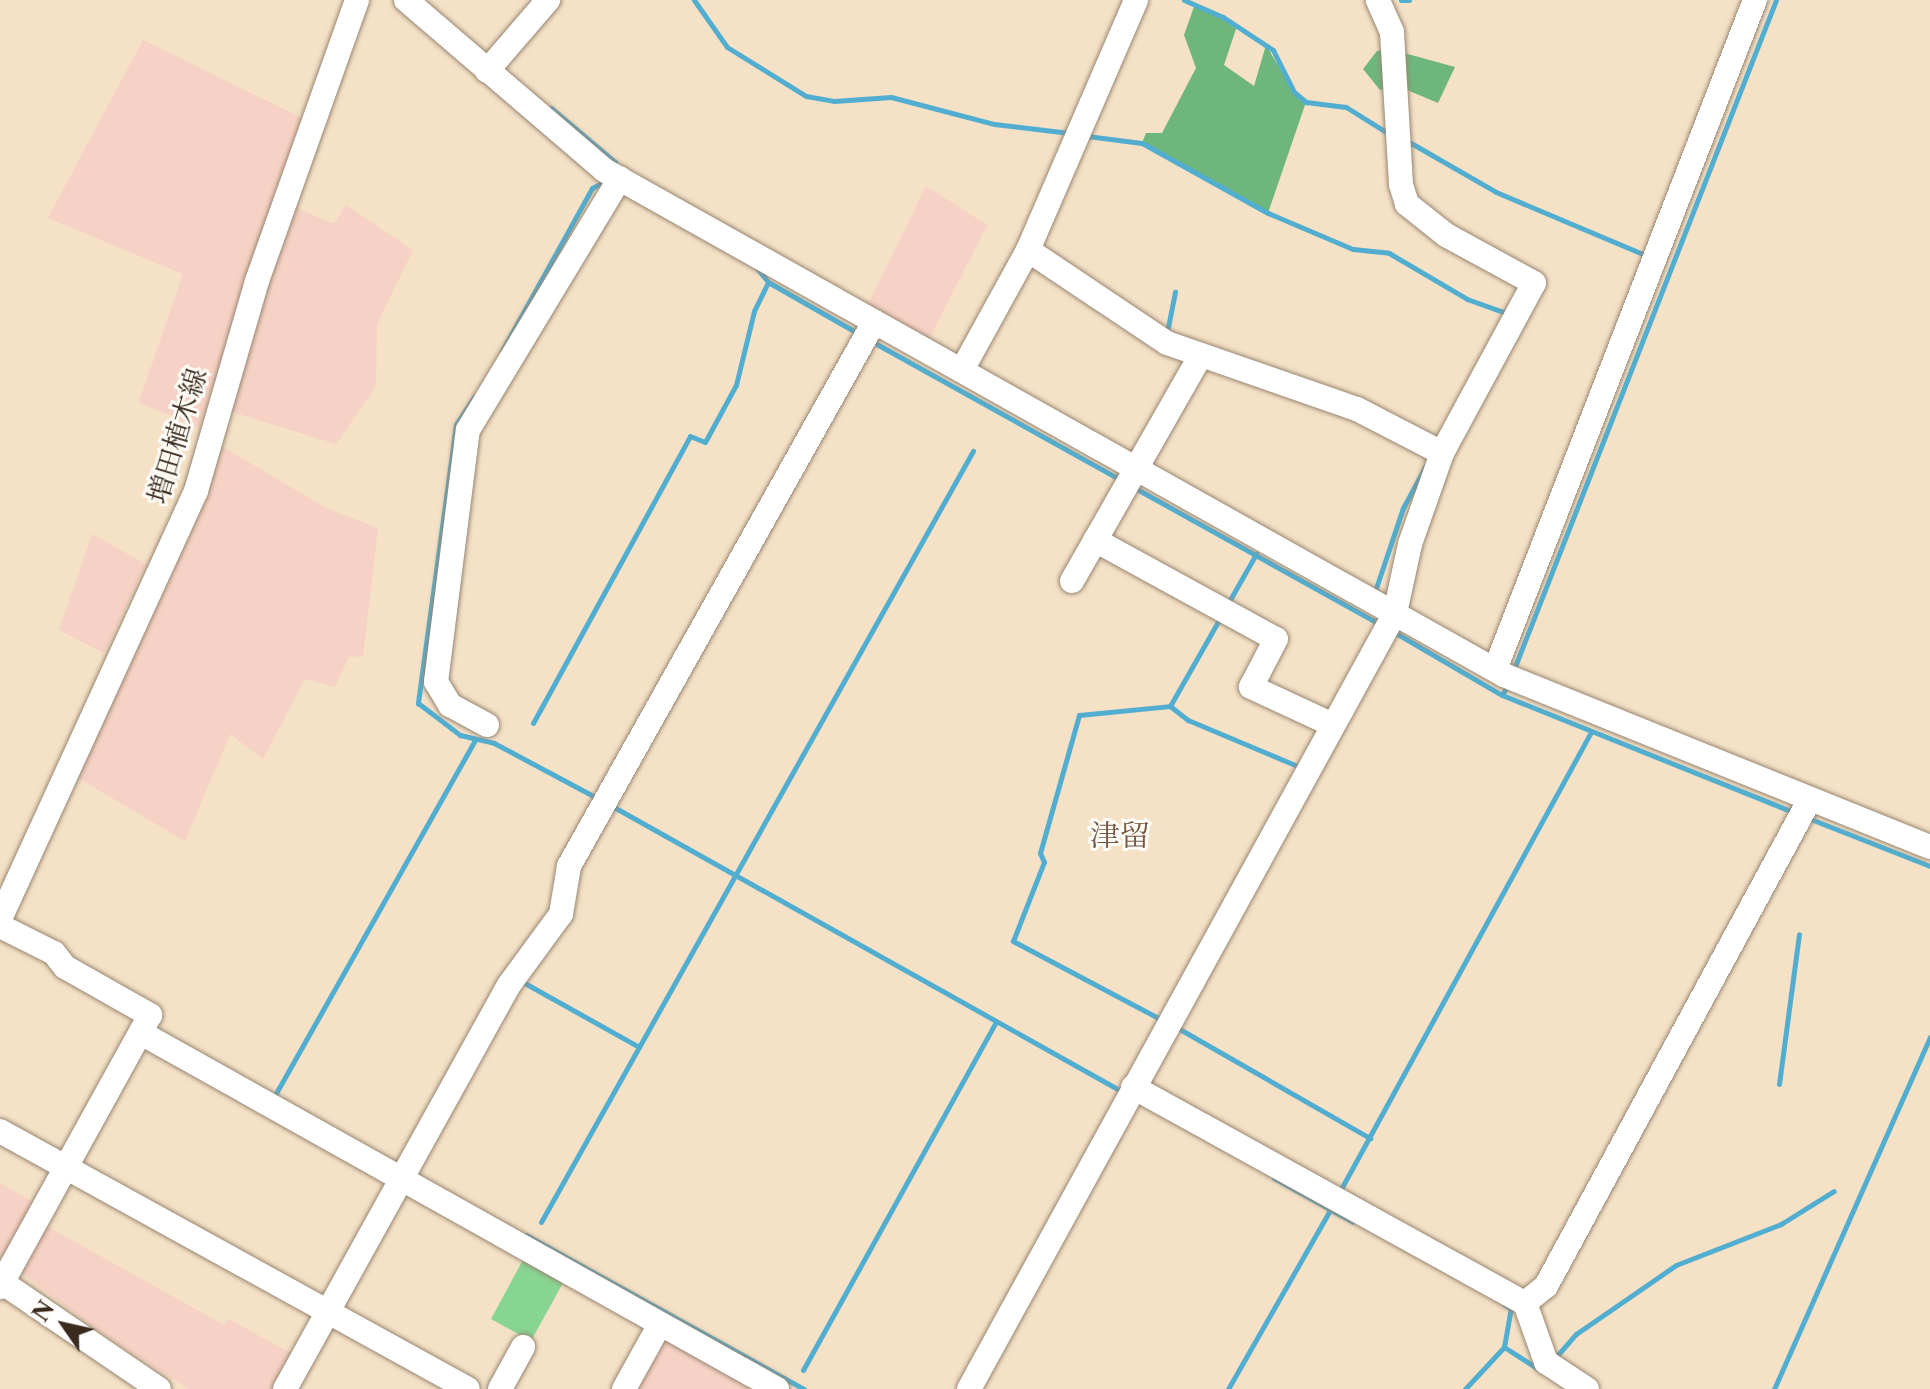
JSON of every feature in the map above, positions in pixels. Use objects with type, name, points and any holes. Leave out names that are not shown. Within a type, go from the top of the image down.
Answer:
[{"type":"street","name":"増田植木線","points":[[0,919],[196,491],[257,281],[357,0]]},
{"type":"street","points":[[406,0],[492,65],[613,179],[962,370],[1130,477],[1391,620],[1505,674],[1930,847]]},
{"type":"street","points":[[492,65],[548,0]]},
{"type":"street","points":[[962,370],[1028,250],[1082,133],[1136,0]]},
{"type":"street","points":[[969,1389],[1391,620],[1410,544],[1442,453],[1534,283],[1446,235],[1407,204],[1392,32],[1378,0]]},
{"type":"street","points":[[1505,674],[1755,0]]},
{"type":"street","points":[[482,722],[450,705],[436,682],[468,430],[613,179]]},
{"type":"street","points":[[1028,250],[1167,343],[1357,409],[1442,453]]},
{"type":"street","points":[[285,1389],[509,985],[561,914],[567,901],[569,866],[874,322]]},
{"type":"street","points":[[1072,581],[1203,356]]},
{"type":"street","points":[[1095,540],[1276,639],[1251,687],[1333,725]]},
{"type":"street","points":[[1525,1303],[1546,1286],[1810,799]]},
{"type":"street","points":[[0,926],[59,960],[144,1025],[406,1172],[660,1324],[777,1389]]},
{"type":"street","points":[[144,1025],[1,1284],[159,1389]]},
{"type":"street","points":[[1130,1093],[1525,1303],[1546,1362],[1587,1389]]},
{"type":"street","points":[[0,1131],[468,1389]]},
{"type":"street","points":[[624,1389],[660,1324]]},
{"type":"street","points":[[500,1389],[523,1347]]},
{"type":"shaded area","points":[[143,40],[306,120],[199,428],[139,402],[183,274],[48,218]]},
{"type":"shaded area","points":[[926,186],[987,225],[926,345],[865,311]]},
{"type":"shaded area","points":[[346,205],[413,250],[377,324],[376,386],[336,444],[226,410],[294,207],[334,224]]},
{"type":"shaded area","points":[[221,446],[328,509],[378,528],[363,656],[349,657],[335,687],[305,679],[263,759],[230,734],[185,841],[78,778],[206,500]]},
{"type":"shaded area","points":[[92,534],[146,564],[104,653],[59,630]]},
{"type":"shaded area","points":[[0,1183],[40,1206],[34,1219],[224,1325],[229,1319],[299,1358],[292,1389],[189,1389],[107,1337],[0,1257]]},
{"type":"shaded area","points":[[661,1334],[754,1389],[631,1389]]},
{"type":"green space","points":[[1195,4],[1237,26],[1224,65],[1254,86],[1266,45],[1294,92],[1306,102],[1268,213],[1142,143],[1146,133],[1162,133],[1196,68],[1184,35]]},
{"type":"green space","points":[[1393,50],[1455,67],[1438,103],[1400,87],[1380,90],[1363,69],[1377,51]]},
{"type":"green space","points":[[524,1258],[564,1281],[531,1341],[491,1319]]},
{"type":"waterway","points":[[694,0],[727,47],[806,96],[834,101],[891,97],[994,124],[1069,133]]},
{"type":"waterway","points":[[1184,0],[1223,17],[1273,50],[1294,92],[1306,102],[1346,107],[1391,135]]},
{"type":"waterway","points":[[1401,0],[1409,0]]},
{"type":"waterway","points":[[1514,669],[1776,0]]},
{"type":"waterway","points":[[551,108],[615,162],[612,168]]},
{"type":"waterway","points":[[1087,136],[1142,143],[1268,213],[1353,249],[1389,253],[1467,299],[1506,313]]},
{"type":"waterway","points":[[1404,139],[1496,192],[1645,255]]},
{"type":"waterway","points":[[502,351],[592,188],[606,181]]},
{"type":"waterway","points":[[756,267],[768,282],[861,335]]},
{"type":"waterway","points":[[533,723],[690,436],[705,442],[736,385],[754,311],[768,282]]},
{"type":"waterway","points":[[1167,332],[1175,292]]},
{"type":"waterway","points":[[873,342],[1123,481]]},
{"type":"waterway","points":[[474,397],[456,425],[418,703],[460,735],[494,743],[599,799]]},
{"type":"waterway","points":[[541,1222],[973,451]]},
{"type":"waterway","points":[[1376,588],[1403,508],[1425,467]]},
{"type":"waterway","points":[[1135,488],[1381,625]]},
{"type":"waterway","points":[[1227,605],[1256,554]]},
{"type":"waterway","points":[[1164,1021],[1013,941],[1044,862],[1040,853],[1079,715],[1170,706],[1220,618]]},
{"type":"waterway","points":[[1394,632],[1502,695]]},
{"type":"waterway","points":[[1507,686],[1502,695],[1795,813]]},
{"type":"waterway","points":[[1170,706],[1188,720],[1295,765]]},
{"type":"waterway","points":[[1341,1189],[1591,732]]},
{"type":"waterway","points":[[275,1095],[475,740]]},
{"type":"waterway","points":[[612,806],[1123,1092]]},
{"type":"waterway","points":[[1808,818],[1930,866]]},
{"type":"waterway","points":[[1779,1084],[1799,934]]},
{"type":"waterway","points":[[521,981],[639,1047]]},
{"type":"waterway","points":[[803,1370],[996,1022]]},
{"type":"waterway","points":[[1176,1027],[1370,1138]]},
{"type":"waterway","points":[[1774,1389],[1930,1037]]},
{"type":"waterway","points":[[1274,1178],[1353,1222]]},
{"type":"waterway","points":[[1555,1358],[1576,1334],[1676,1265],[1781,1224],[1834,1191]]},
{"type":"waterway","points":[[1228,1389],[1330,1210]]},
{"type":"waterway","points":[[526,1235],[804,1389]]},
{"type":"waterway","points":[[1465,1389],[1504,1347],[1511,1308],[1505,1305]]},
{"type":"waterway","points":[[1504,1347],[1540,1370]]},
{"type":"district","name":"津留","points":[[1120,836]]}]
